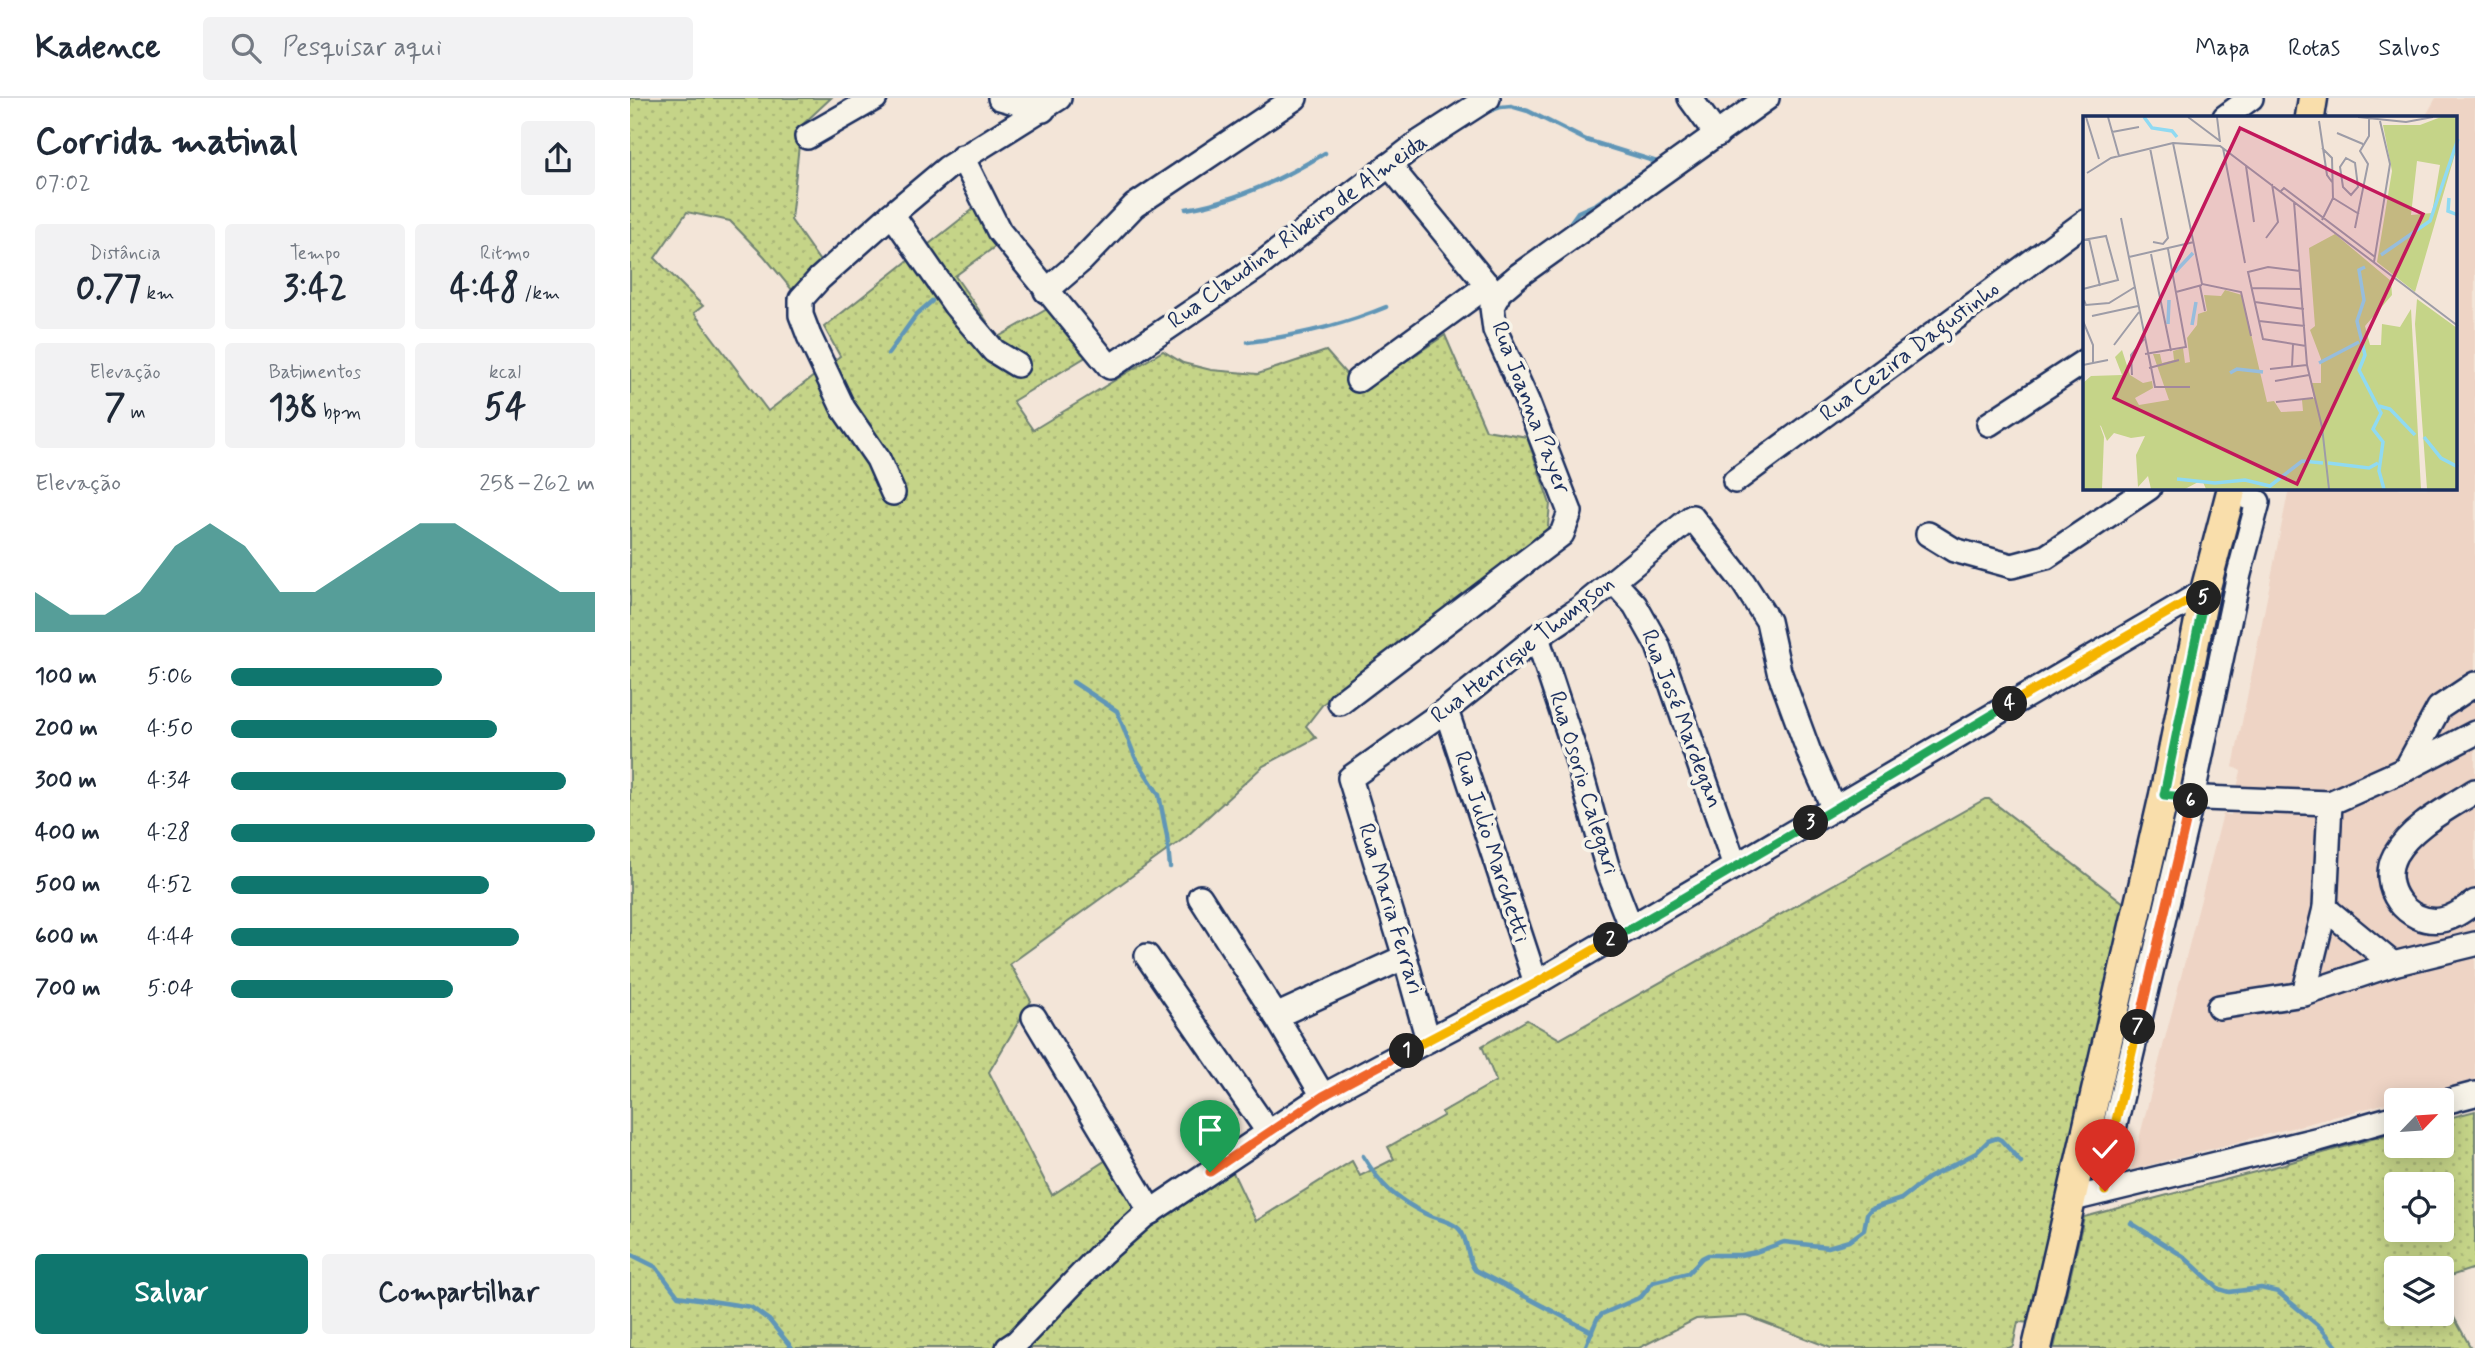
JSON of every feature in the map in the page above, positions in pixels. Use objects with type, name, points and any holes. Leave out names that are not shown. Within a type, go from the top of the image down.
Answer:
[{"type":"main road","points":[[2311,116],[2313,98]]},
{"type":"main road","points":[[2037,1348],[2178,797],[2208,580],[2232,490]]},
{"type":"street","points":[[807,137],[875,98]]},
{"type":"street","points":[[1000,98],[1051,104]]},
{"type":"street","points":[[962,157],[999,231],[1046,291],[1082,260],[1134,206],[1295,98]]},
{"type":"street","name":"Rua Claudina Ribeiro de Almeida","points":[[1046,291],[1110,367],[1256,268],[1389,165],[1488,98]]},
{"type":"street","points":[[1690,98],[1717,135]]},
{"type":"street","name":"Rua Joanna Payer","points":[[1340,703],[1562,534],[1570,512],[1527,401],[1495,330],[1493,291],[1499,292],[1767,98]]},
{"type":"street","points":[[2226,116],[2251,98]]},
{"type":"street","points":[[893,493],[878,459],[844,408],[801,314],[801,299],[819,279],[892,214],[962,157],[1051,104]]},
{"type":"street","points":[[1358,380],[1493,291],[1389,165]]},
{"type":"street","points":[[892,214],[955,305],[994,351],[1017,365]]},
{"type":"street","name":"Rua Cezira Dagustinho","points":[[1735,481],[2083,223]]},
{"type":"street","points":[[1989,424],[2083,362]]},
{"type":"street","points":[[1928,534],[1954,550],[2012,566],[2046,557],[2146,490]]},
{"type":"street","points":[[2105,1191],[2109,1150],[2178,797],[2258,502],[2234,490]]},
{"type":"street","name":"Rua Henrique Thompson","points":[[1350,778],[1446,710],[1537,637],[1579,609],[1692,517],[1743,582],[1769,621],[1779,671],[1810,755],[1834,809]]},
{"type":"street","points":[[1008,1348],[1025,1334],[1101,1254],[1147,1214],[1323,1096],[1536,983],[1631,928],[1834,809],[2208,580],[2239,574]]},
{"type":"street","name":"Rua José Mardegan","points":[[1613,581],[1635,605],[1658,646],[1735,866]]},
{"type":"street","name":"Rua Osorio Calegari","points":[[1537,637],[1575,752],[1607,866],[1631,928]]},
{"type":"street","points":[[2406,769],[2439,708],[2475,684]]},
{"type":"street","name":"Rua Julio Marchetti","points":[[1446,710],[1536,983]]},
{"type":"street","points":[[2178,797],[2330,803],[2406,769],[2475,733]]},
{"type":"street","name":"Rua Maria Ferrari","points":[[1350,778],[1428,1040]]},
{"type":"street","points":[[2475,791],[2417,829],[2395,856],[2390,875],[2393,894],[2405,910],[2422,919],[2441,920],[2475,902]]},
{"type":"street","points":[[2304,993],[2325,908],[2330,803]]},
{"type":"street","points":[[1200,897],[1323,1096]]},
{"type":"street","points":[[2325,908],[2393,964]]},
{"type":"street","points":[[2441,920],[2466,946]]},
{"type":"street","points":[[2219,1007],[2304,993],[2393,964],[2466,946]]},
{"type":"street","points":[[1147,956],[1269,1133]]},
{"type":"street","points":[[1276,1016],[1405,957]]},
{"type":"street","points":[[1034,1017],[1147,1214]]},
{"type":"street","points":[[2454,1100],[2475,1094]]},
{"type":"street","points":[[2073,1199],[2319,1139],[2384,1120]]},
{"type":"shaded area","points":[[2436,98],[2475,98],[2475,1080],[2444,1088],[2384,1088],[2384,1104],[2131,1170],[2223,814],[2231,815],[2241,771],[2233,767],[2289,490],[2458,490],[2458,116],[2426,116]]},
{"type":"green space","points":[[630,98],[831,98],[801,126],[791,220],[824,267],[792,290],[730,221],[687,212],[655,258],[703,306],[694,313],[768,411],[840,356],[824,327],[981,203],[1000,243],[955,276],[998,337],[1049,308],[1094,352],[1013,401],[1033,430],[1163,351],[1183,363],[1211,370],[1258,374],[1326,351],[1361,391],[1445,335],[1486,430],[1527,437],[1550,504],[1546,546],[1425,623],[1323,704],[1306,726],[1316,738],[1263,766],[1186,837],[1010,964],[1031,1001],[989,1072],[1052,1195],[1114,1155],[1154,1221],[1229,1164],[1256,1221],[1352,1161],[1360,1176],[1394,1159],[1388,1147],[1443,1116],[1442,1112],[1496,1081],[1482,1046],[1527,1020],[1560,1039],[1989,799],[2129,907],[2034,1323],[2018,1322],[2013,1346],[2009,1348],[1831,1348],[1747,1316],[1696,1319],[1639,1348],[630,1348]]},
{"type":"green space","points":[[2475,1111],[2475,1268],[2454,1275],[2454,1256],[2384,1256],[2384,1326],[2454,1326],[2454,1317],[2471,1348],[2054,1348],[2084,1217],[2384,1135],[2384,1158],[2454,1158],[2454,1117]]},
{"type":"waterway","points":[[1484,113],[1511,106],[1528,111],[1586,140],[1657,162]]},
{"type":"waterway","points":[[1186,209],[1222,201],[1258,188],[1325,153]]},
{"type":"waterway","points":[[1565,230],[1578,212],[1596,204],[1657,162]]},
{"type":"waterway","points":[[888,354],[916,315],[932,301]]},
{"type":"waterway","points":[[1248,342],[1318,329],[1386,307]]},
{"type":"waterway","points":[[1073,682],[1117,711],[1135,757],[1159,795],[1170,867]]},
{"type":"waterway","points":[[1585,1348],[1597,1319],[1602,1314],[1641,1297],[1653,1282],[1688,1273],[1708,1255],[1740,1255],[1784,1242],[1828,1247],[1849,1241],[1864,1230],[1867,1214],[1871,1209],[1901,1199],[1928,1178],[1976,1153],[1988,1141],[1997,1138],[2021,1162]]},
{"type":"waterway","points":[[1363,1156],[1376,1176],[1397,1196],[1460,1230],[1475,1270],[1592,1332]]},
{"type":"waterway","points":[[2131,1223],[2183,1256],[2219,1289],[2229,1292],[2261,1288],[2278,1292],[2320,1327],[2338,1348]]},
{"type":"waterway","points":[[630,1254],[656,1267],[678,1296],[751,1307],[769,1320],[792,1348]]},
{"type":"route","points":[[1210,1172],[1323,1096],[1536,983],[2205,591],[2164,795],[2192,798],[2109,1150],[2105,1191]]}]
